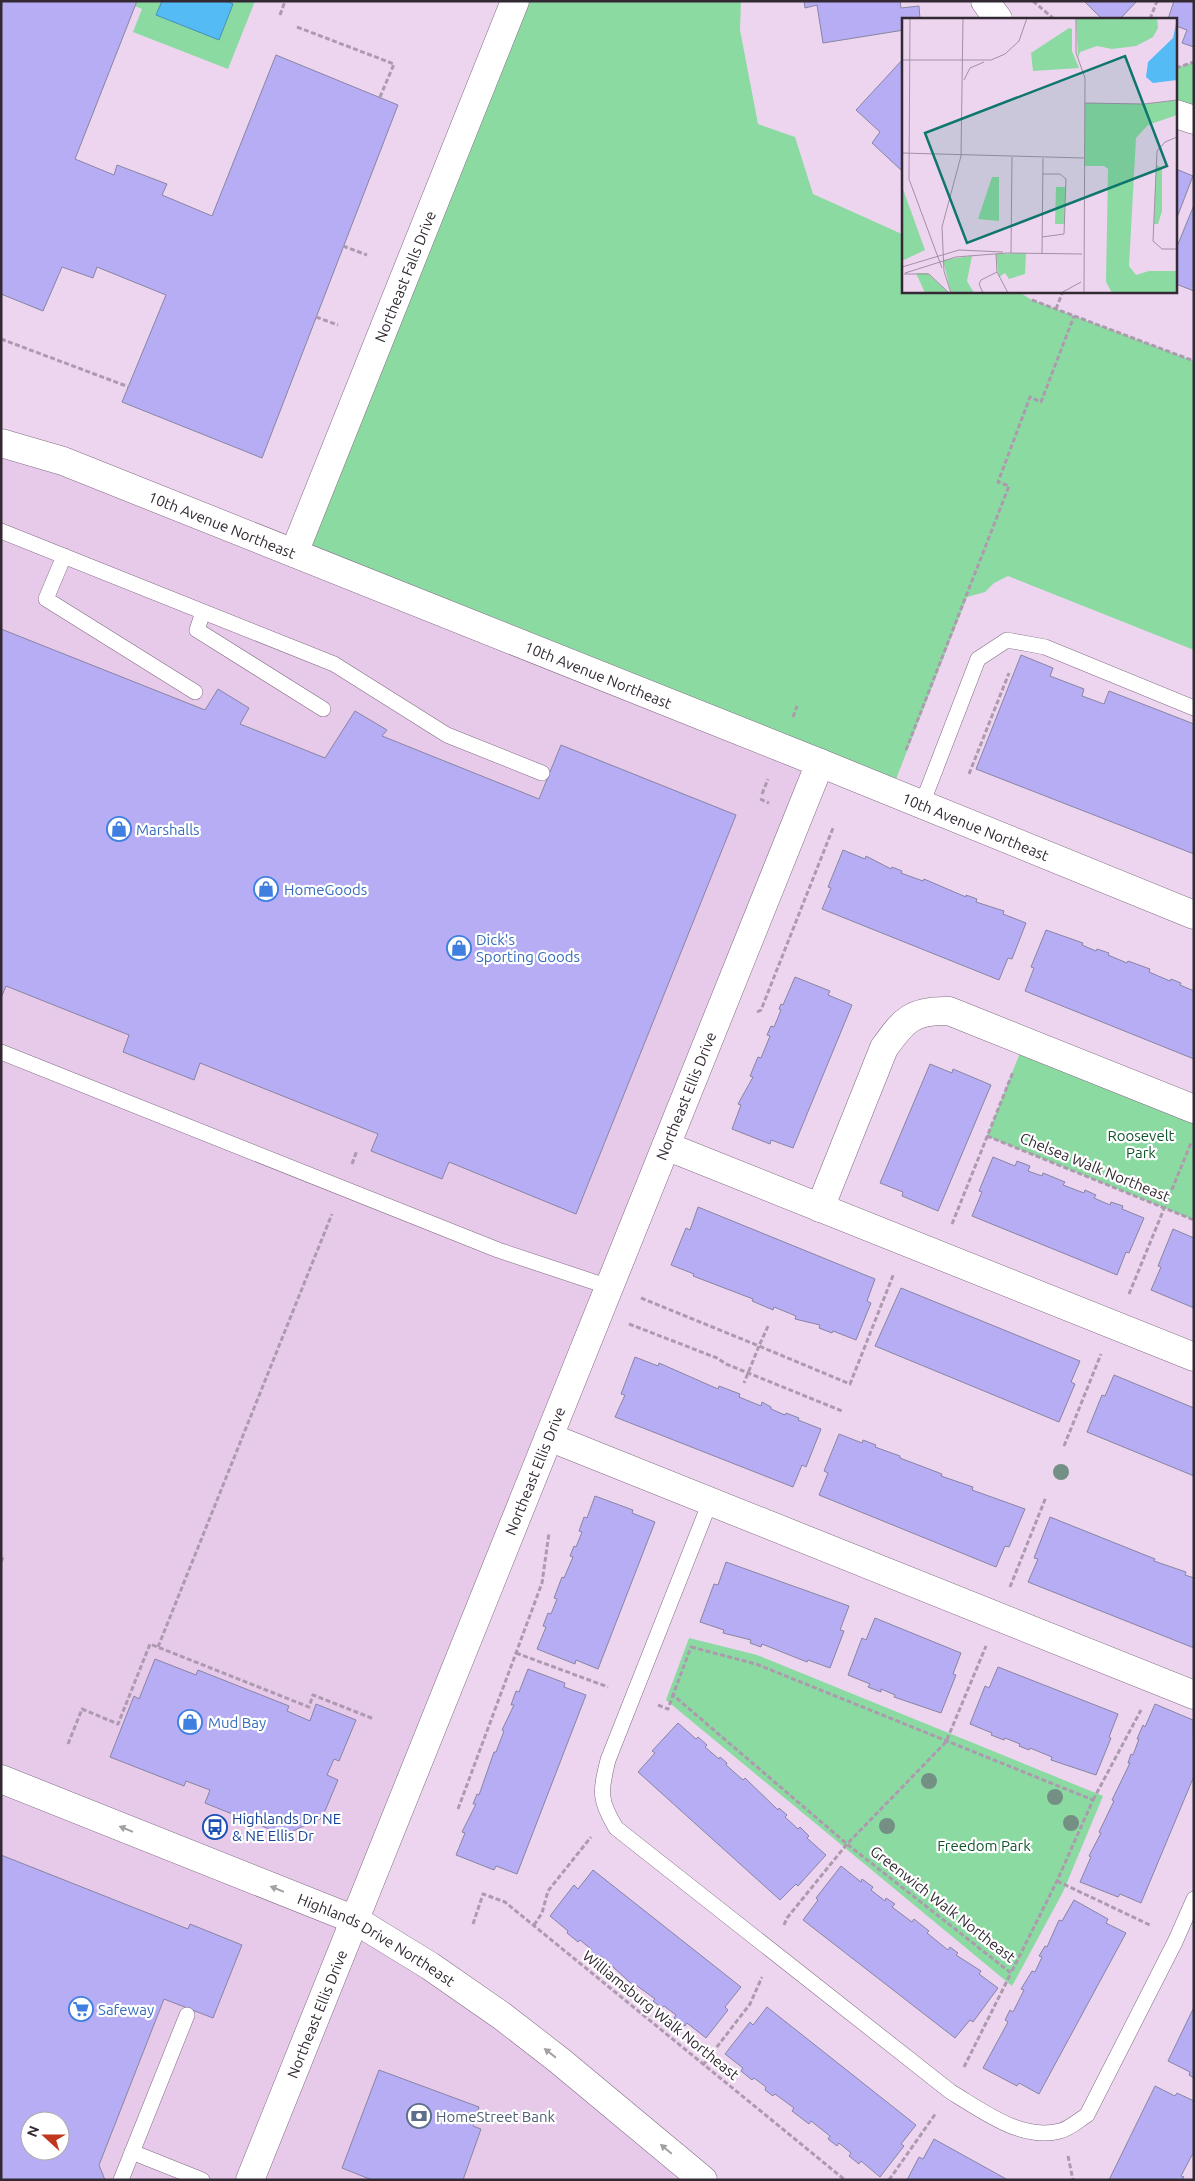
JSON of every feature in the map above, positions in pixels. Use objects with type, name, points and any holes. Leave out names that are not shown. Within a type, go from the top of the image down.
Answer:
[{"type":"street","name":"Northeast Falls Drive","points":[[294,553],[515,1]]},
{"type":"street","points":[[986,1],[997,18]]},
{"type":"street","points":[[1178,115],[1194,120]]},
{"type":"street","name":"10th Avenue Northeast","points":[[1,443],[63,461],[820,763],[1194,915]]},
{"type":"street","name":"Northeast Ellis Drive","points":[[250,2180],[820,763]]},
{"type":"street","points":[[820,1208],[884,1048],[898,1028],[911,1018],[927,1010],[949,1011],[1194,1109]]},
{"type":"street","points":[[666,1146],[1194,1356]]},
{"type":"street","points":[[549,1437],[1194,1694]]},
{"type":"street","name":"Highlands Drive Northeast","points":[[1,1779],[355,1920],[430,1966],[502,2016],[560,2061],[703,2180]]},
{"type":"lane","points":[[1,531],[334,664],[447,735],[542,773]]},
{"type":"lane","points":[[64,556],[46,600],[195,692]]},
{"type":"lane","points":[[204,612],[197,630],[323,709]]},
{"type":"lane","points":[[922,804],[978,659],[1007,640],[1045,647],[1194,708]]},
{"type":"lane","points":[[1,1052],[498,1250],[609,1287]]},
{"type":"lane","points":[[710,1502],[608,1760],[602,1786],[604,1806],[616,1828],[951,2092],[1004,2124],[1037,2133],[1062,2131],[1087,2115],[1175,1942],[1194,1899]]},
{"type":"lane","points":[[121,2180],[187,2015]]},
{"type":"lane","points":[[132,2152],[202,2180]]},
{"type":"path","points":[[280,15],[285,1]]},
{"type":"path","points":[[1033,1],[1053,18]]},
{"type":"path","points":[[1150,18],[1157,1]]},
{"type":"path","points":[[297,28],[394,64],[380,97]]},
{"type":"path","points":[[1178,67],[1194,62]]},
{"type":"path","points":[[343,246],[367,255]]},
{"type":"path","points":[[1056,308],[1064,292]]},
{"type":"path","points":[[1032,300],[1194,362]]},
{"type":"path","points":[[316,316],[338,325]]},
{"type":"path","points":[[906,750],[1009,486],[998,482],[1030,397],[1041,402],[1074,316]]},
{"type":"path","points":[[1,339],[128,388]]},
{"type":"path","points":[[969,774],[1021,642]]},
{"type":"path","points":[[950,1227],[1024,1042]]},
{"type":"path","name":"Chelsea Walk Northeast","points":[[987,1136],[1194,1220]]},
{"type":"path","points":[[1064,1446],[1114,1325],[1123,1310],[1194,1136]]},
{"type":"path","points":[[158,1647],[357,1150]]},
{"type":"path","points":[[636,1296],[850,1384],[907,1242]]},
{"type":"path","points":[[624,1322],[748,1371],[842,1411]]},
{"type":"path","points":[[744,1383],[768,1326]]},
{"type":"path","name":"Greenwich Walk Northeast","points":[[847,1844],[946,1742],[1046,1497]]},
{"type":"path","points":[[1,1562],[4,1555]]},
{"type":"path","points":[[68,1744],[82,1709],[118,1724],[150,1644],[309,1707],[313,1695],[374,1719]]},
{"type":"path","points":[[516,1653],[668,1709],[691,1647],[756,1664],[1093,1800]]},
{"type":"path","name":"Greenwich Walk Northeast","points":[[673,1695],[847,1844],[1011,1973],[1057,1881],[1093,1800],[1157,1680]]},
{"type":"path","points":[[534,1926],[542,1913],[548,1891],[608,1816]]},
{"type":"path","points":[[1057,1881],[1160,1930],[1175,1942]]},
{"type":"path","name":"Williamsburg Walk Northeast","points":[[473,1924],[483,1894],[505,1902],[845,2180]]},
{"type":"shaded area","points":[[1,443],[820,763],[355,1920],[703,2180],[1,2180]]},
{"type":"green space","points":[[137,1],[255,1],[228,69],[133,32],[142,9],[135,6]]},
{"type":"green space","points":[[515,1],[741,1],[740,30],[758,124],[795,137],[813,194],[902,234],[902,292],[1019,292],[1032,300],[1194,361],[1194,650],[1008,576],[994,583],[985,592],[967,597],[891,792],[294,553]]},
{"type":"green space","points":[[1194,62],[1194,120],[1178,115],[1178,67]]},
{"type":"green space","name":"Roosevelt Park","points":[[1024,1043],[1194,1109],[1194,1220],[987,1136]]},
{"type":"green space","name":"Freedom Park","points":[[689,1638],[757,1655],[1103,1796],[1063,1892],[1012,1986],[666,1700]]},
{"type":"water","points":[[162,1],[226,1],[233,4],[219,40],[156,15]]},
{"type":"building","points":[[1,1],[137,1],[75,159],[114,175],[117,165],[167,184],[162,195],[212,216],[276,55],[398,105],[262,458],[122,402],[166,295],[97,267],[93,278],[62,267],[43,311],[1,294]]},
{"type":"building","points":[[804,1],[900,1],[901,8],[919,6],[920,18],[902,18],[902,30],[823,43],[817,5],[805,8]]},
{"type":"building","points":[[1084,1],[1137,1],[1121,18],[1101,18]]},
{"type":"building","points":[[1174,1],[1194,1],[1194,47],[1182,43],[1187,30],[1178,27],[1178,18],[1168,18]]},
{"type":"building","points":[[902,60],[901,170],[872,143],[880,132],[856,110]]},
{"type":"building","points":[[1178,170],[1193,176],[1178,215]]},
{"type":"building","points":[[1194,205],[1194,291],[1178,285],[1178,244]]},
{"type":"building","points":[[1,629],[205,710],[218,689],[249,708],[240,724],[325,758],[355,711],[387,730],[382,736],[539,799],[561,745],[736,815],[576,1214],[449,1162],[442,1179],[371,1151],[378,1134],[200,1063],[194,1080],[123,1052],[129,1035],[6,986],[1,998]]},
{"type":"building","points":[[1021,655],[1053,668],[1050,676],[1084,689],[1082,696],[1104,704],[1109,691],[1194,724],[1194,854],[976,769]]},
{"type":"building","points":[[843,850],[865,859],[866,856],[891,869],[892,867],[902,871],[901,873],[923,881],[924,879],[966,897],[966,895],[977,899],[976,902],[1004,911],[1003,914],[1026,923],[1012,959],[1008,958],[999,980],[822,909],[831,888],[828,887]]},
{"type":"building","points":[[1046,930],[1083,943],[1082,945],[1096,951],[1097,949],[1109,953],[1108,955],[1127,963],[1128,961],[1150,969],[1149,972],[1170,981],[1171,979],[1181,983],[1180,985],[1194,991],[1194,1059],[1025,991],[1034,968],[1031,967]]},
{"type":"building","points":[[795,977],[830,991],[828,995],[852,1005],[793,1148],[771,1140],[770,1144],[732,1129],[741,1105],[738,1104],[753,1077],[750,1076],[758,1057],[761,1058],[770,1036],[767,1035],[771,1026],[774,1027],[781,1010],[779,1009],[781,1004],[783,1005]]},
{"type":"building","points":[[930,1064],[952,1073],[953,1069],[991,1085],[938,1211],[902,1196],[903,1192],[880,1183]]},
{"type":"building","points":[[993,1157],[1015,1166],[1017,1161],[1030,1166],[1028,1171],[1042,1176],[1043,1173],[1065,1182],[1063,1185],[1084,1193],[1085,1190],[1096,1195],[1094,1198],[1110,1205],[1111,1202],[1123,1206],[1122,1209],[1144,1218],[1129,1253],[1126,1252],[1117,1275],[972,1216],[982,1192],[979,1191]]},
{"type":"building","points":[[698,1207],[875,1279],[867,1301],[871,1303],[856,1340],[819,1328],[820,1325],[795,1319],[796,1316],[774,1307],[773,1310],[752,1301],[753,1299],[693,1276],[694,1274],[671,1265],[686,1228],[690,1230]]},
{"type":"building","points":[[1173,1229],[1194,1238],[1194,1308],[1151,1290],[1161,1267],[1158,1266]]},
{"type":"building","points":[[901,1288],[1080,1361],[1071,1382],[1075,1384],[1059,1422],[875,1346]]},
{"type":"building","points":[[635,1357],[658,1366],[659,1363],[718,1389],[719,1386],[740,1394],[739,1397],[761,1406],[762,1402],[771,1407],[771,1409],[799,1418],[798,1420],[821,1429],[806,1467],[802,1465],[793,1487],[615,1417],[625,1395],[621,1394]]},
{"type":"building","points":[[1114,1375],[1194,1408],[1194,1476],[1087,1432],[1102,1395],[1105,1396]]},
{"type":"building","points":[[839,1434],[862,1443],[863,1440],[876,1445],[875,1447],[900,1456],[900,1458],[942,1474],[941,1476],[973,1487],[972,1490],[1025,1509],[1009,1547],[1005,1546],[996,1567],[819,1495],[828,1473],[824,1471]]},
{"type":"building","points":[[595,1496],[633,1510],[632,1513],[655,1522],[598,1669],[576,1660],[575,1664],[537,1649],[546,1627],[543,1626],[548,1613],[551,1614],[557,1599],[554,1598],[562,1577],[564,1578],[573,1557],[570,1556],[574,1546],[576,1547],[582,1532],[579,1531],[584,1517],[587,1518]]},
{"type":"building","points":[[1050,1517],[1155,1559],[1154,1561],[1186,1572],[1185,1575],[1194,1578],[1194,1648],[1028,1582],[1038,1559],[1034,1558]]},
{"type":"building","points":[[726,1562],[849,1606],[840,1630],[844,1631],[830,1668],[808,1660],[807,1662],[762,1644],[761,1647],[750,1643],[751,1640],[723,1633],[724,1630],[700,1622],[714,1584],[718,1585]]},
{"type":"building","points":[[875,1618],[961,1653],[953,1674],[956,1675],[941,1713],[894,1697],[895,1695],[881,1689],[881,1692],[868,1687],[870,1684],[848,1675],[862,1638],[866,1640]]},
{"type":"building","points":[[155,1659],[196,1675],[198,1670],[289,1706],[287,1711],[310,1721],[316,1704],[356,1720],[339,1761],[334,1759],[327,1775],[338,1780],[322,1818],[284,1835],[205,1803],[210,1790],[186,1781],[184,1786],[110,1757],[134,1696],[139,1699]]},
{"type":"building","points":[[998,1667],[1118,1714],[1109,1737],[1111,1738],[1096,1775],[1051,1760],[1052,1757],[1030,1748],[1029,1750],[1019,1746],[1020,1744],[1005,1738],[1004,1740],[991,1735],[992,1733],[970,1724],[985,1686],[989,1688]]},
{"type":"building","points":[[528,1669],[565,1683],[564,1687],[586,1695],[517,1874],[496,1866],[494,1870],[456,1855],[465,1833],[462,1832],[476,1804],[473,1804],[477,1794],[479,1795],[494,1752],[496,1752],[504,1731],[502,1730],[514,1705],[511,1705],[516,1691],[519,1692]]},
{"type":"building","points":[[1155,1704],[1193,1720],[1194,1776],[1141,1903],[1120,1894],[1118,1897],[1080,1882],[1091,1857],[1089,1856],[1101,1833],[1099,1832],[1114,1801],[1112,1800],[1130,1763],[1128,1763],[1131,1754],[1133,1755],[1139,1739],[1137,1739],[1143,1725],[1145,1727]]},
{"type":"building","points":[[678,1723],[696,1739],[698,1737],[707,1745],[705,1747],[727,1763],[726,1765],[743,1780],[745,1778],[778,1810],[779,1808],[787,1815],[785,1817],[798,1829],[800,1827],[809,1836],[807,1838],[826,1855],[798,1886],[796,1884],[780,1900],[638,1772],[655,1753],[652,1751]]},
{"type":"building","name":"Safeway","points":[[1,1855],[188,1929],[190,1924],[242,1945],[213,2018],[164,1999],[99,2165],[105,2180],[1,2180]]},
{"type":"building","points":[[841,1866],[861,1882],[862,1879],[873,1887],[871,1890],[885,1901],[886,1898],[895,1904],[892,1907],[912,1922],[914,1919],[929,1931],[927,1933],[948,1950],[950,1947],[958,1953],[956,1955],[981,1971],[979,1974],[998,1988],[973,2022],[970,2020],[955,2038],[803,1920],[818,1900],[816,1898]]},
{"type":"building","points":[[593,1870],[741,1987],[725,2007],[728,2010],[706,2038],[687,2023],[685,2026],[674,2018],[676,2015],[664,2006],[662,2008],[653,2001],[655,1999],[636,1985],[635,1987],[601,1956],[598,1958],[590,1952],[592,1950],[580,1940],[578,1942],[550,1916],[574,1885],[578,1889]]},
{"type":"building","points":[[1074,1900],[1108,1919],[1106,1923],[1126,1933],[1039,2094],[1019,2083],[1017,2086],[983,2068],[1008,2022],[1005,2020],[1010,2010],[1013,2012],[1024,1990],[1021,1989],[1032,1971],[1035,1972],[1042,1957],[1039,1956],[1045,1946],[1047,1947],[1059,1920],[1062,1921]]},
{"type":"building","points":[[767,2007],[916,2125],[901,2144],[904,2146],[880,2177],[861,2161],[859,2164],[849,2156],[851,2153],[839,2143],[837,2146],[828,2139],[830,2136],[811,2121],[809,2124],[792,2111],[794,2108],[775,2094],[773,2096],[765,2090],[766,2087],[754,2078],[752,2080],[741,2071],[743,2068],[725,2054],[750,2022],[753,2025]]},
{"type":"building","points":[[1194,2007],[1194,2078],[1189,2075],[1190,2072],[1168,2061]]},
{"type":"building","name":"HomeStreet Bank","points":[[379,2070],[479,2107],[473,2126],[481,2129],[463,2180],[372,2180],[342,2168]]},
{"type":"building","points":[[1155,2086],[1175,2096],[1177,2093],[1194,2101],[1194,2155],[1192,2155],[1181,2176],[1184,2177],[1182,2180],[1109,2180]]},
{"type":"building","points":[[934,2139],[1008,2180],[907,2180],[919,2157],[923,2159]]},
{"type":"place","name":"Marshalls","points":[[119,829]]},
{"type":"place","name":"HomeGoods","points":[[266,889]]},
{"type":"place","name":"Dick's Sporting Goods","points":[[459,948]]},
{"type":"place","name":"Mud Bay","points":[[190,1722]]},
{"type":"place","name":"Highlands Dr NE & NE Ellis Dr","points":[[215,1827]]},
{"type":"place","name":"Safeway","points":[[81,2009]]},
{"type":"place","name":"HomeStreet Bank","points":[[419,2116]]}]
